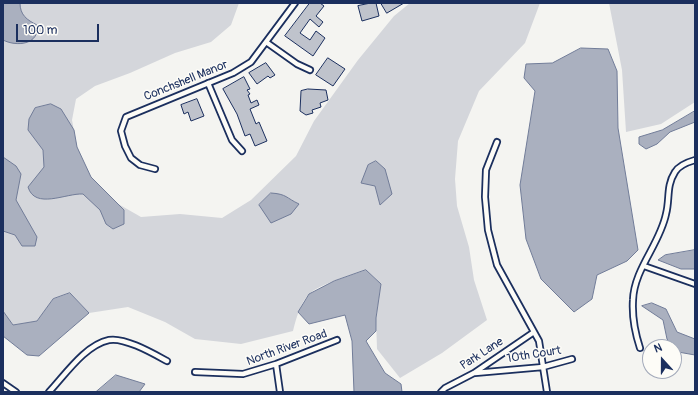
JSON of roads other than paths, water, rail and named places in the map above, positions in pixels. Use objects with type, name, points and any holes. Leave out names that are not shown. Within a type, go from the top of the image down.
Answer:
[{"type":"street","name":"Conchshell Manor","points":[[155,169],[140,165],[131,158],[125,146],[121,131],[126,117],[233,73],[251,62],[295,3]]},
{"type":"street","points":[[266,42],[297,64],[310,70]]},
{"type":"street","points":[[208,83],[232,140],[242,151]]},
{"type":"street","points":[[497,142],[486,170],[485,197],[488,230],[497,265],[539,341],[547,392]]},
{"type":"street","points":[[640,348],[635,333],[633,299],[635,285],[657,242],[667,213],[669,183],[676,170],[686,163],[695,160]]},
{"type":"street","points":[[644,266],[695,284]]},
{"type":"street","name":"Park Lane","points":[[441,392],[445,388],[474,373],[534,332]]},
{"type":"street","points":[[49,392],[86,352],[110,340],[138,345],[167,361]]},
{"type":"street","name":"North River Road","points":[[195,372],[243,374],[276,364],[337,340]]},
{"type":"street","name":"10th Court","points":[[474,373],[543,367],[572,359]]},
{"type":"street","points":[[276,364],[280,392]]},
{"type":"street","points":[[3,383],[16,392]]},
{"type":"water","points":[[3,3],[20,3],[21,11],[25,17],[37,25],[35,37],[26,43],[20,44],[3,40]]},
{"type":"water","points":[[581,48],[608,49],[617,71],[618,128],[638,250],[627,261],[597,275],[592,299],[574,312],[541,279],[526,239],[520,185],[535,91],[524,78],[526,64],[552,63]]},
{"type":"water","points":[[51,104],[61,109],[74,130],[77,147],[91,177],[124,210],[124,224],[113,229],[106,224],[100,210],[83,194],[44,199],[37,198],[32,194],[28,187],[44,167],[43,150],[28,130],[29,119],[35,108]]},
{"type":"water","points":[[695,111],[695,122],[670,132],[657,144],[646,149],[639,144],[639,137],[662,130]]},
{"type":"water","points":[[3,157],[16,166],[21,174],[16,200],[37,237],[35,246],[22,246],[15,235],[3,231]]},
{"type":"water","points":[[376,161],[385,169],[392,194],[380,205],[375,186],[361,183],[368,165]]},
{"type":"water","points":[[271,193],[283,195],[299,204],[291,214],[271,223],[259,205]]},
{"type":"water","points":[[695,250],[695,269],[681,269],[658,260],[665,255]]},
{"type":"water","points":[[366,270],[381,284],[376,318],[376,331],[366,341],[385,373],[401,384],[402,392],[354,392],[352,341],[345,315],[309,324],[298,312],[309,294],[334,281]]},
{"type":"water","points":[[70,293],[89,313],[39,356],[27,355],[3,336],[3,311],[13,325],[37,321],[53,299]]},
{"type":"water","points":[[652,303],[666,309],[677,332],[695,339],[695,355],[682,353],[682,339],[667,339],[663,320],[642,306]]},
{"type":"water","points":[[116,375],[145,384],[139,392],[96,392]]}]
